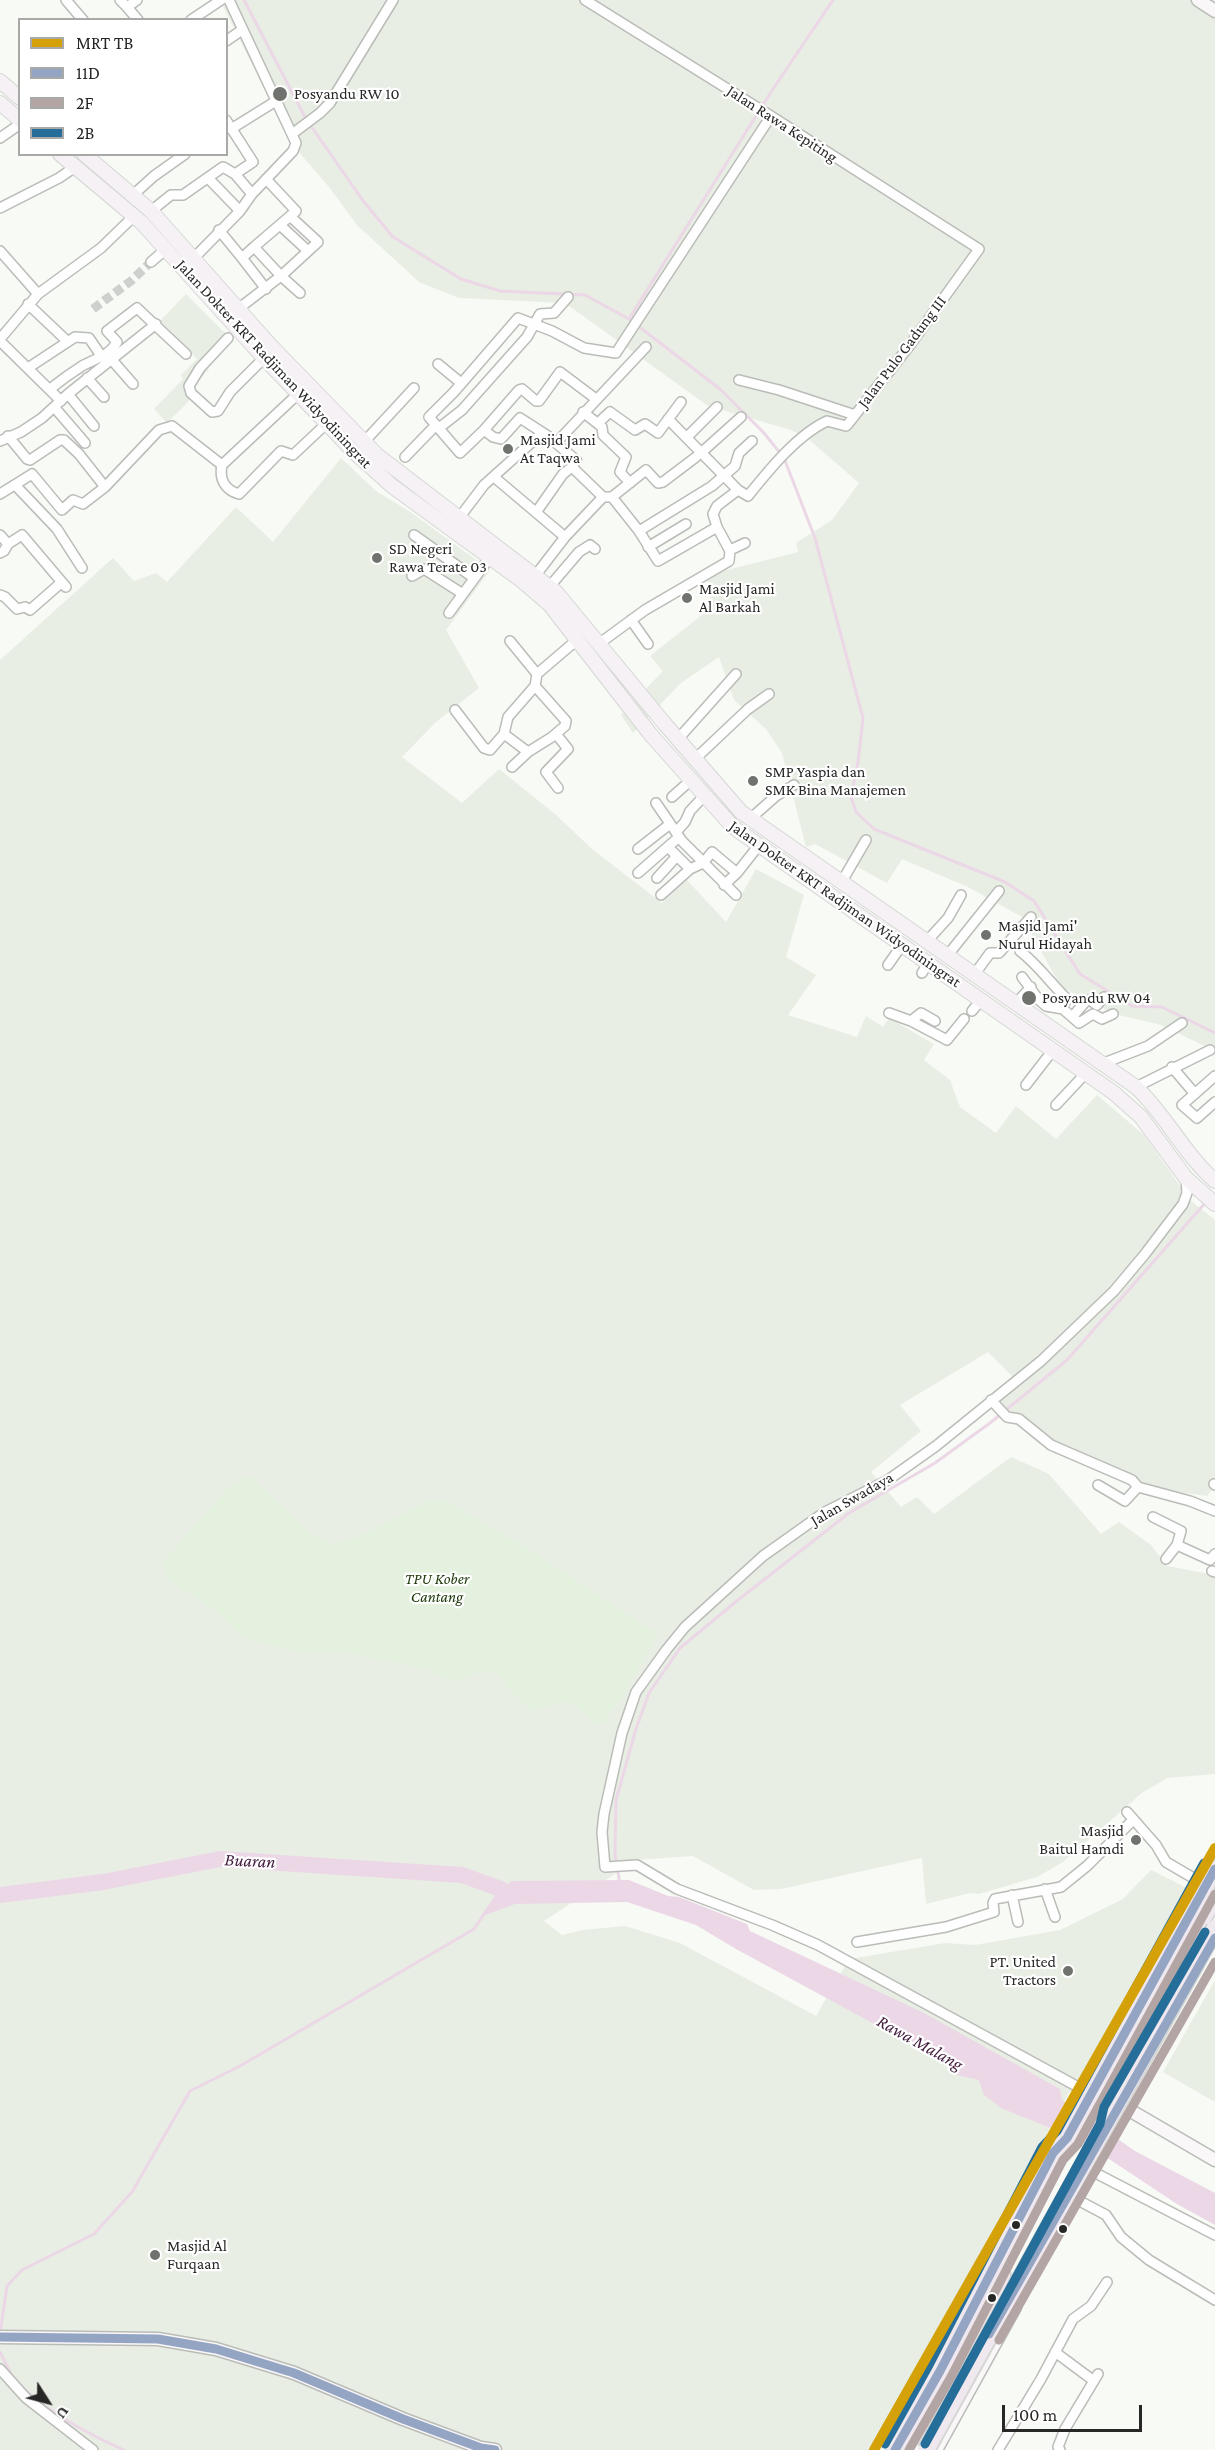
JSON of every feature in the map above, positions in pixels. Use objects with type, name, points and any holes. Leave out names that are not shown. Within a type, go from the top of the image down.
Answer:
[{"type":"highway","points":[[897,2450],[1211,1891],[1215,1869]]},
{"type":"highway","points":[[897,2450],[1053,2153],[1067,2138],[1160,1966],[1211,1891]]},
{"type":"highway","points":[[925,2450],[1215,1928]]},
{"type":"highway","points":[[925,2450],[1215,1938]]},
{"type":"highway","points":[[906,2450],[979,2324],[1018,2238]]},
{"type":"main road","points":[[0,81],[18,96]]},
{"type":"main road","points":[[0,104],[18,120]]},
{"type":"main road","name":"Jalan Dokter KRT Radjiman Widyodiningrat","points":[[62,156],[134,216],[166,249],[189,263],[237,309],[407,488],[535,591],[578,639],[651,735],[733,827],[902,945],[925,968],[976,1005],[1053,1050],[1114,1093],[1141,1117],[1186,1178],[1215,1204]]},
{"type":"main road","name":"Jalan Dokter KRT Radjiman Widyodiningrat","points":[[86,156],[151,211],[264,358],[374,471],[459,518],[550,586],[741,812],[1136,1086],[1156,1106],[1199,1165],[1214,1180]]},
{"type":"main road","points":[[1186,1178],[1199,1165]]},
{"type":"street","points":[[66,0],[81,18]]},
{"type":"street","points":[[136,18],[124,3],[137,0]]},
{"type":"street","points":[[194,18],[221,0]]},
{"type":"street","points":[[189,263],[240,211],[296,143],[295,132],[276,101],[229,0]]},
{"type":"street","points":[[295,132],[330,103],[393,0]]},
{"type":"street","name":"Jalan Rawa Kepiting","points":[[585,0],[769,114],[978,249]]},
{"type":"street","points":[[1198,0],[1215,11]]},
{"type":"street","points":[[228,40],[242,30]]},
{"type":"street","points":[[231,129],[276,101]]},
{"type":"street","points":[[596,399],[560,372],[539,401],[536,401],[522,388],[519,390],[484,430],[459,453],[429,417],[518,318],[584,348],[602,350],[611,354],[618,350],[769,114]]},
{"type":"street","points":[[0,138],[18,124]]},
{"type":"street","points":[[228,124],[253,162],[235,174]]},
{"type":"street","points":[[133,195],[154,176],[182,156]]},
{"type":"street","points":[[0,208],[59,178],[75,167]]},
{"type":"street","points":[[151,211],[171,195],[183,195],[209,179],[223,167],[235,174],[252,194]]},
{"type":"street","points":[[209,179],[240,211]]},
{"type":"street","points":[[242,258],[295,214],[295,209],[266,179]]},
{"type":"street","points":[[94,426],[61,401],[0,340],[38,294],[101,249],[134,216]]},
{"type":"street","points":[[237,309],[266,289],[318,242],[291,217]]},
{"type":"street","points":[[280,226],[308,251]]},
{"type":"street","points":[[219,230],[266,289]]},
{"type":"street","points":[[254,247],[281,276],[300,292]]},
{"type":"street","points":[[151,262],[166,249]]},
{"type":"street","name":"Jalan Pulo Gadung III","points":[[739,380],[779,390],[855,415],[910,345],[978,249]]},
{"type":"street","points":[[0,251],[38,294]]},
{"type":"street","points":[[405,457],[437,427],[462,410],[528,337],[540,314],[554,313],[568,297]]},
{"type":"street","points":[[28,304],[67,342]]},
{"type":"street","points":[[105,487],[79,454],[64,440],[60,440],[30,460],[4,438],[21,432],[87,378],[117,344],[107,331],[135,309],[140,309],[186,354]]},
{"type":"street","points":[[50,389],[81,367],[107,358],[156,324]]},
{"type":"street","points":[[28,368],[75,337],[87,337],[133,384]]},
{"type":"street","points":[[228,338],[200,368],[189,386],[191,393],[212,412],[218,411],[230,392],[264,358]]},
{"type":"street","points":[[537,511],[563,474],[572,467],[576,460],[556,443],[646,347]]},
{"type":"street","points":[[438,364],[461,383]]},
{"type":"street","points":[[87,378],[104,397]]},
{"type":"street","points":[[364,442],[414,388]]},
{"type":"street","points":[[299,393],[222,465],[222,482],[239,494],[281,451],[294,455],[326,424]]},
{"type":"street","points":[[61,401],[85,443]]},
{"type":"street","points":[[598,423],[610,412],[635,430],[645,424],[656,433],[660,432],[681,402]]},
{"type":"street","points":[[687,437],[717,407]]},
{"type":"street","points":[[584,412],[602,427],[603,435],[626,457],[620,472],[630,483]]},
{"type":"street","points":[[668,419],[687,437],[699,454],[738,490],[748,496],[793,445],[827,420],[846,426],[855,415]]},
{"type":"street","points":[[535,576],[565,537],[607,497],[646,470],[658,483],[663,482],[741,417]]},
{"type":"street","points":[[459,518],[484,485],[545,435],[520,418],[501,439],[497,439],[484,430]]},
{"type":"street","points":[[0,494],[32,474],[62,510],[73,500],[83,504],[105,487],[159,430],[172,426],[222,465]]},
{"type":"street","points":[[639,531],[703,492],[723,477],[735,466],[739,453],[752,441]]},
{"type":"street","points":[[572,467],[607,497],[639,531],[648,547],[660,561],[717,527]]},
{"type":"street","points":[[494,477],[565,537]]},
{"type":"street","points":[[16,486],[57,529],[82,568]]},
{"type":"street","points":[[600,643],[645,609],[729,561],[730,551],[717,527],[714,510],[738,490]]},
{"type":"street","points":[[648,547],[686,524]]},
{"type":"street","points":[[0,534],[8,544]]},
{"type":"street","points":[[0,553],[8,544],[22,535],[64,584],[30,610],[25,607],[17,609],[0,595]]},
{"type":"street","points":[[414,535],[474,578]]},
{"type":"street","points":[[730,551],[745,543]]},
{"type":"street","points":[[550,586],[579,552],[590,545],[595,549]]},
{"type":"street","points":[[449,613],[490,557]]},
{"type":"street","points":[[412,576],[424,569],[463,594]]},
{"type":"street","points":[[631,620],[648,644]]},
{"type":"street","points":[[537,674],[578,639]]},
{"type":"street","points":[[455,711],[467,729],[487,750],[504,734],[508,717],[536,686],[537,674],[510,641]]},
{"type":"street","points":[[678,739],[736,674]]},
{"type":"street","points":[[512,767],[528,752],[565,726],[566,721],[536,686]]},
{"type":"street","points":[[695,759],[748,710],[769,694]]},
{"type":"street","points":[[504,734],[528,752]]},
{"type":"street","points":[[556,734],[568,749],[546,772],[558,788]]},
{"type":"street","points":[[672,797],[691,780]]},
{"type":"street","points":[[750,819],[776,796],[794,786]]},
{"type":"street","points":[[638,849],[675,831],[685,822],[690,811],[704,796]]},
{"type":"street","points":[[656,803],[675,831],[702,863],[736,895]]},
{"type":"street","points":[[638,873],[668,847],[675,831]]},
{"type":"street","points":[[841,883],[866,840]]},
{"type":"street","points":[[724,885],[737,873],[759,845]]},
{"type":"street","points":[[668,847],[690,869]]},
{"type":"street","points":[[661,895],[690,869],[702,863],[712,852],[737,873]]},
{"type":"street","points":[[657,878],[677,856]]},
{"type":"street","points":[[947,956],[999,891]]},
{"type":"street","points":[[926,942],[948,918],[962,895]]},
{"type":"street","points":[[974,975],[990,953],[999,953],[1031,917]]},
{"type":"street","points":[[888,965],[902,945]]},
{"type":"street","points":[[1020,951],[1042,969],[1044,976],[1065,997],[1066,1001],[1062,1008],[1046,1023]]},
{"type":"street","points":[[1022,977],[1046,1006],[1062,1008],[1081,1023],[1091,1014],[1102,1019],[1113,1014]]},
{"type":"street","points":[[1016,1003],[1031,987]]},
{"type":"street","points":[[1072,1016],[1086,1001],[1090,1000],[1097,1005],[1104,997]]},
{"type":"street","points":[[889,1013],[911,1021],[947,1040],[964,1019]]},
{"type":"street","points":[[911,1021],[921,1013],[935,1021]]},
{"type":"street","points":[[1104,1063],[1148,1046],[1182,1023]]},
{"type":"street","points":[[1026,1085],[1053,1050]]},
{"type":"street","points":[[1136,1086],[1210,1050]]},
{"type":"street","points":[[1172,1068],[1195,1094]]},
{"type":"street","points":[[1056,1105],[1086,1073]]},
{"type":"street","points":[[1215,1076],[1182,1105],[1194,1117],[1201,1116],[1215,1102]]},
{"type":"street","name":"Jalan Swadaya","points":[[1089,2099],[1065,2080],[818,1945],[677,1889],[637,1865],[608,1867],[602,1832],[622,1733],[636,1692],[655,1664],[685,1628],[763,1556],[825,1512],[888,1480],[936,1446],[1041,1361],[1114,1291],[1183,1204],[1187,1192],[1186,1178]]},
{"type":"street","points":[[991,1400],[1006,1417],[1019,1419],[1051,1445],[1132,1480],[1138,1487],[1190,1501],[1215,1511]]},
{"type":"street","points":[[1098,1485],[1125,1501],[1138,1487]]},
{"type":"street","points":[[1153,1517],[1181,1531],[1177,1545],[1166,1559]]},
{"type":"street","points":[[1177,1545],[1210,1560],[1215,1554]]},
{"type":"street","points":[[1127,1812],[1156,1845],[1166,1862],[1211,1891]]},
{"type":"street","points":[[857,1942],[967,1922],[994,1912],[995,1899],[1061,1887],[1088,1866],[1133,1820]]},
{"type":"street","points":[[1045,1889],[1054,1917]]},
{"type":"street","points":[[1012,1895],[1018,1922]]},
{"type":"street","points":[[1113,2118],[1215,2160]]},
{"type":"street","points":[[936,2450],[1074,2198],[1090,2162],[1215,2235]]},
{"type":"street","points":[[1074,2198],[1106,2215],[1131,2247],[1156,2266],[1215,2300]]},
{"type":"street","points":[[998,2450],[1073,2319],[1091,2306],[1107,2282]]},
{"type":"street","points":[[0,2337],[158,2339],[216,2349],[294,2373],[404,2419],[481,2448],[495,2450]]},
{"type":"street","points":[[1055,2352],[1096,2377],[1065,2429],[1058,2447],[1060,2450]]},
{"type":"street","points":[[0,2369],[26,2398],[93,2450]]},
{"type":"shaded area","points":[[220,0],[1215,0],[1215,1051],[1161,1025],[1115,1014],[1061,987],[1022,917],[968,887],[902,859],[887,883],[815,844],[806,847],[782,753],[766,729],[734,700],[719,657],[681,683],[633,733],[621,715],[663,671],[650,656],[712,607],[707,575],[798,552],[796,543],[832,520],[859,483],[806,437],[791,430],[708,406],[565,303],[459,298],[419,282],[357,225],[329,187],[291,143]]},
{"type":"shaded area","points":[[186,294],[229,337],[205,364],[209,369],[196,384],[188,402],[167,423],[154,409],[183,379],[181,375],[197,359],[160,321]]},
{"type":"shaded area","points":[[341,458],[376,491],[409,511],[490,570],[446,630],[479,688],[436,722],[402,757],[462,803],[499,769],[555,814],[592,849],[662,903],[686,879],[726,922],[756,869],[804,895],[786,957],[816,975],[788,1015],[857,1037],[866,1016],[883,1027],[889,1018],[934,1044],[924,1060],[950,1080],[960,1107],[996,1133],[1016,1106],[1056,1139],[1097,1095],[1144,1135],[1190,1200],[1215,1220],[1215,1486],[1207,1496],[1141,1487],[1052,1450],[996,1401],[1019,1383],[988,1352],[900,1405],[921,1431],[871,1472],[901,1507],[917,1497],[934,1514],[1011,1457],[1049,1474],[1101,1534],[1119,1522],[1151,1545],[1167,1566],[1215,1575],[1215,1774],[1168,1778],[1143,1792],[1063,1862],[1037,1877],[979,1894],[970,1893],[926,1904],[922,1858],[781,1889],[754,1890],[693,1856],[636,1860],[544,1921],[562,1935],[582,1930],[625,1926],[680,1943],[816,2016],[849,1959],[945,1943],[975,1945],[1060,1930],[1123,1899],[1151,1870],[1201,1895],[1084,2098],[1070,2091],[1043,2141],[1050,2145],[876,2450],[0,2450],[0,660],[113,558],[134,581],[156,573],[167,582],[236,507],[273,542]]},
{"type":"shaded area","points":[[1215,1980],[1215,2102],[1163,2072]]},
{"type":"green space","name":"TPU Kober Cantang","points":[[249,1476],[312,1535],[333,1544],[359,1537],[429,1501],[447,1502],[525,1547],[657,1634],[623,1695],[603,1723],[595,1723],[579,1709],[567,1703],[561,1702],[533,1711],[513,1694],[496,1671],[475,1673],[453,1682],[426,1668],[337,1651],[306,1652],[271,1646],[241,1635],[215,1610],[168,1579],[164,1561],[229,1487]]},
{"type":"water","name":"Rawa Malang","points":[[629,1880],[747,1924],[750,1931],[924,2013],[1060,2089],[1062,2100],[1135,2151],[1215,2193],[1215,2225],[1177,2204],[1082,2141],[1001,2108],[984,2095],[979,2080],[957,2075],[948,2064],[696,1925],[627,1902],[515,1904],[483,1916],[495,1898],[511,1881]]},
{"type":"waterway","points":[[244,0],[306,119],[364,202],[393,237],[461,279],[500,291],[585,295],[629,319],[720,389],[764,433],[784,458],[815,538],[863,718],[851,797],[856,812],[874,829],[1005,882],[1034,901],[1080,974],[1132,1006],[1162,1007],[1215,1033]]},
{"type":"waterway","points":[[629,319],[771,92],[833,0]]},
{"type":"waterway","points":[[620,1884],[615,1855],[616,1800],[636,1729],[649,1693],[680,1648],[849,1513],[935,1463],[990,1423],[1067,1360],[1206,1202]]},
{"type":"waterway","name":"Buaran","points":[[0,1895],[103,1882],[220,1859],[462,1875],[501,1889]]},
{"type":"waterway","points":[[0,2334],[7,2286],[22,2270],[94,2234],[132,2192],[190,2091],[240,2066],[474,1929],[501,1889],[506,1889]]},
{"type":"waterway","points":[[0,2352],[13,2378]]},
{"type":"waterway","points":[[24,2389],[71,2423],[124,2450]]},
{"type":"tunnel","points":[[93,309],[131,281],[151,262]]},
{"type":"metro line","name":"TB","points":[[874,2450],[1215,1848]]},
{"type":"transit line","name":"2B","points":[[885,2444],[929,2365],[1042,2147],[1057,2131],[1204,1863]]},
{"type":"transit line","name":"11D","points":[[895,2450],[940,2371],[1053,2153],[1067,2138],[1215,1869]]},
{"type":"transit line","name":"2F","points":[[909,2450],[951,2377],[1063,2160],[1078,2144],[1215,1894]]},
{"type":"transit line","name":"2B","points":[[925,2444],[1100,2124],[1104,2107],[1205,1932]]},
{"type":"transit line","name":"11D","points":[[989,2334],[1215,1938]]},
{"type":"transit line","name":"2F","points":[[999,2340],[1215,1962]]},
{"type":"transit line","name":"11D","points":[[0,2337],[158,2339],[216,2349],[294,2373],[403,2419],[481,2448],[495,2450]]},
{"type":"place","name":"Posyandu RW 10","points":[[280,94]]},
{"type":"place","name":"Masjid Jami At Taqwa","points":[[508,449]]},
{"type":"place","name":"SD Negeri Rawa Terate 03","points":[[377,558]]},
{"type":"place","name":"Masjid Jami Al Barkah","points":[[687,598]]},
{"type":"place","name":"SMP Yaspia dan SMK Bina Manajemen","points":[[753,781]]},
{"type":"place","name":"Masjid Jami' Nurul Hidayah","points":[[986,935]]},
{"type":"place","name":"Posyandu RW 04","points":[[1029,998]]},
{"type":"place","name":"Masjid Baitul Hamdi","points":[[1136,1840]]},
{"type":"place","name":"PT. United Tractors","points":[[1068,1971]]},
{"type":"place","name":"Masjid Al Furqaan","points":[[155,2255]]}]
